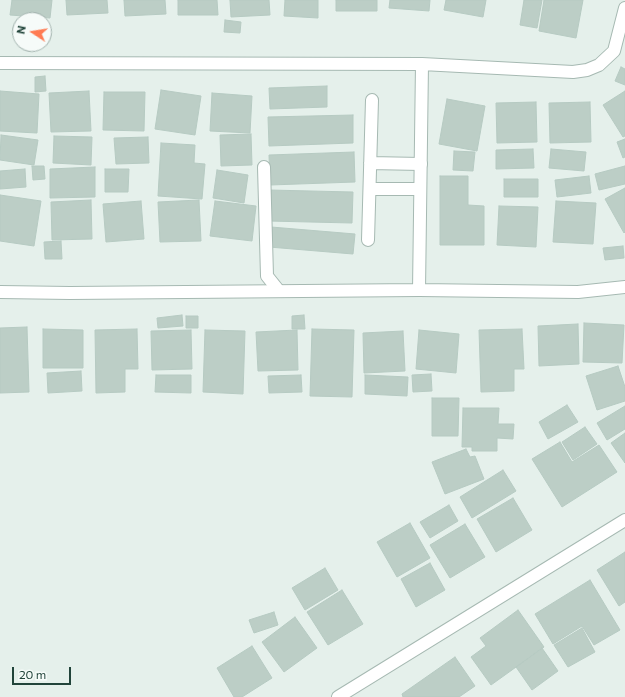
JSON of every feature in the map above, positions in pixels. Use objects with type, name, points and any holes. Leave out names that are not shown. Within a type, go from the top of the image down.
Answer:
[{"type":"street","points":[[0,62],[422,64],[573,72],[587,70],[599,65],[614,51],[625,8]]},
{"type":"street","points":[[419,290],[422,64]]},
{"type":"street","points":[[368,240],[372,100]]},
{"type":"street","points":[[370,163],[421,164]]},
{"type":"street","points":[[264,167],[267,276],[279,291]]},
{"type":"street","points":[[370,189],[420,189]]},
{"type":"street","points":[[0,292],[419,290],[578,292],[625,287]]},
{"type":"street","points":[[338,697],[625,520]]},
{"type":"building","points":[[12,0],[52,0],[51,12],[12,12],[12,15],[10,15]]},
{"type":"building","points":[[66,0],[107,0],[108,13],[67,15]]},
{"type":"building","points":[[124,0],[165,0],[166,14],[125,16]]},
{"type":"building","points":[[178,0],[217,0],[218,15],[178,15]]},
{"type":"building","points":[[230,0],[269,0],[270,15],[231,17]]},
{"type":"building","points":[[285,0],[318,0],[318,18],[284,16]]},
{"type":"building","points":[[336,0],[377,0],[377,11],[336,11]]},
{"type":"building","points":[[390,0],[430,0],[429,11],[389,8]]},
{"type":"building","points":[[446,0],[486,0],[483,17],[444,10]]},
{"type":"building","points":[[524,0],[542,0],[537,28],[520,25]]},
{"type":"building","points":[[544,0],[583,0],[576,38],[539,31]]},
{"type":"building","points":[[225,20],[241,22],[240,33],[224,32]]},
{"type":"building","points":[[621,67],[625,69],[625,85],[615,81]]},
{"type":"building","points":[[45,76],[46,91],[35,92],[35,77]]},
{"type":"building","points":[[327,86],[327,107],[270,109],[269,88]]},
{"type":"building","points":[[161,90],[201,96],[195,135],[155,129]]},
{"type":"building","points":[[0,91],[39,94],[37,133],[0,131]]},
{"type":"building","points":[[89,91],[91,131],[51,132],[49,93]]},
{"type":"building","points":[[625,91],[625,136],[623,137],[603,105]]},
{"type":"building","points":[[104,92],[145,92],[144,131],[103,130]]},
{"type":"building","points":[[212,93],[252,96],[250,133],[210,131]]},
{"type":"building","points":[[447,99],[485,106],[477,151],[439,144]]},
{"type":"building","points":[[536,102],[537,142],[497,143],[496,103]]},
{"type":"building","points":[[590,102],[591,142],[550,143],[549,103]]},
{"type":"building","points":[[353,115],[353,143],[269,146],[268,117]]},
{"type":"building","points":[[251,134],[252,165],[221,166],[220,135]]},
{"type":"building","points":[[1,135],[38,140],[34,165],[0,160]]},
{"type":"building","points":[[54,136],[92,137],[91,165],[53,163]]},
{"type":"building","points":[[148,137],[149,163],[116,164],[114,138]]},
{"type":"building","points":[[625,139],[625,157],[623,158],[617,142]]},
{"type":"building","points":[[161,143],[195,145],[194,163],[205,164],[202,199],[158,196]]},
{"type":"building","points":[[533,149],[534,168],[496,169],[496,150]]},
{"type":"building","points":[[551,149],[586,152],[584,171],[549,168]]},
{"type":"building","points":[[454,151],[475,152],[473,171],[453,170]]},
{"type":"building","points":[[354,152],[355,182],[270,185],[269,155]]},
{"type":"building","points":[[32,166],[44,166],[45,179],[33,180]]},
{"type":"building","points":[[625,166],[625,184],[599,190],[595,174]]},
{"type":"building","points":[[95,167],[95,197],[50,198],[50,169]]},
{"type":"building","points":[[25,169],[26,187],[0,189],[0,171]]},
{"type":"building","points":[[105,169],[129,169],[128,192],[105,192]]},
{"type":"building","points":[[217,170],[248,175],[244,203],[213,198]]},
{"type":"building","points":[[440,176],[468,176],[468,205],[484,206],[484,245],[440,245]]},
{"type":"building","points":[[589,176],[591,193],[557,197],[555,180]]},
{"type":"building","points":[[504,179],[538,179],[538,197],[504,197]]},
{"type":"building","points":[[625,188],[625,232],[624,233],[605,199]]},
{"type":"building","points":[[269,190],[353,192],[352,223],[268,221]]},
{"type":"building","points":[[0,195],[41,201],[34,246],[0,241]]},
{"type":"building","points":[[91,200],[92,239],[52,240],[51,202]]},
{"type":"building","points":[[199,200],[201,241],[160,242],[158,202]]},
{"type":"building","points":[[141,201],[144,239],[106,242],[103,204]]},
{"type":"building","points":[[215,201],[256,206],[252,241],[210,236]]},
{"type":"building","points":[[556,201],[596,203],[593,244],[553,242]]},
{"type":"building","points":[[499,206],[538,207],[536,247],[497,245]]},
{"type":"building","points":[[271,227],[355,234],[353,254],[269,247]]},
{"type":"building","points":[[61,241],[62,259],[45,259],[44,242]]},
{"type":"building","points":[[623,246],[624,258],[605,260],[603,248]]},
{"type":"building","points":[[182,315],[183,326],[158,328],[157,318]]},
{"type":"building","points":[[304,315],[305,329],[292,329],[292,316]]},
{"type":"building","points":[[186,316],[198,316],[198,328],[186,328]]},
{"type":"building","points":[[584,323],[624,325],[622,363],[583,362]]},
{"type":"building","points":[[578,324],[579,364],[539,366],[538,326]]},
{"type":"building","points":[[27,327],[29,392],[0,393],[0,328]]},
{"type":"building","points":[[43,329],[83,330],[83,368],[43,368]]},
{"type":"building","points":[[137,329],[138,369],[125,369],[125,392],[96,393],[95,330]]},
{"type":"building","points":[[312,329],[354,330],[352,397],[310,396]]},
{"type":"building","points":[[522,329],[524,369],[514,369],[514,391],[481,392],[479,330]]},
{"type":"building","points":[[191,330],[192,369],[152,370],[151,331]]},
{"type":"building","points":[[205,330],[245,331],[243,394],[203,392]]},
{"type":"building","points":[[297,330],[298,370],[258,371],[256,332]]},
{"type":"building","points":[[419,330],[459,334],[456,373],[416,369]]},
{"type":"building","points":[[403,331],[405,371],[364,373],[363,333]]},
{"type":"building","points":[[618,366],[625,387],[625,401],[597,410],[586,376]]},
{"type":"building","points":[[81,371],[82,391],[48,393],[47,373]]},
{"type":"building","points":[[431,374],[432,391],[413,392],[412,375]]},
{"type":"building","points":[[156,375],[191,375],[191,393],[155,392]]},
{"type":"building","points":[[301,375],[302,392],[269,393],[268,376]]},
{"type":"building","points":[[365,375],[408,377],[407,396],[365,394]]},
{"type":"building","points":[[432,398],[459,398],[458,436],[432,436]]},
{"type":"building","points":[[567,405],[578,422],[548,439],[539,422]]},
{"type":"building","points":[[625,406],[625,429],[607,440],[597,423]]},
{"type":"building","points":[[463,408],[499,408],[498,424],[514,424],[513,439],[497,438],[497,451],[472,451],[472,447],[462,447]]},
{"type":"building","points":[[585,427],[597,444],[573,460],[562,442]]},
{"type":"building","points":[[625,433],[625,463],[611,443]]},
{"type":"building","points":[[560,442],[572,462],[599,445],[617,472],[562,507],[532,459]]},
{"type":"building","points":[[466,449],[470,457],[475,456],[484,479],[445,494],[432,462]]},
{"type":"building","points":[[503,470],[516,491],[472,518],[460,497]]},
{"type":"building","points":[[513,498],[532,530],[496,552],[477,519]]},
{"type":"building","points":[[449,505],[458,521],[430,538],[420,522]]},
{"type":"building","points":[[410,523],[430,558],[397,577],[377,542]]},
{"type":"building","points":[[465,524],[485,557],[450,578],[430,545]]},
{"type":"building","points":[[625,552],[625,602],[619,606],[597,570]]},
{"type":"building","points":[[430,563],[445,590],[416,607],[401,579]]},
{"type":"building","points":[[325,568],[338,590],[305,610],[292,588]]},
{"type":"building","points":[[590,580],[620,630],[594,645],[582,626],[553,644],[535,614]]},
{"type":"building","points":[[342,590],[363,624],[328,645],[307,612]]},
{"type":"building","points":[[518,610],[544,647],[491,685],[471,657],[486,646],[480,638]]},
{"type":"building","points":[[274,612],[278,625],[254,633],[249,620]]},
{"type":"building","points":[[295,617],[317,648],[284,672],[262,642]]},
{"type":"building","points":[[582,628],[595,652],[568,667],[554,645]]},
{"type":"building","points":[[252,646],[272,678],[242,697],[234,697],[217,668]]},
{"type":"building","points":[[542,648],[558,671],[532,690],[516,667]]},
{"type":"building","points":[[455,657],[475,686],[459,697],[403,697],[402,694]]}]
